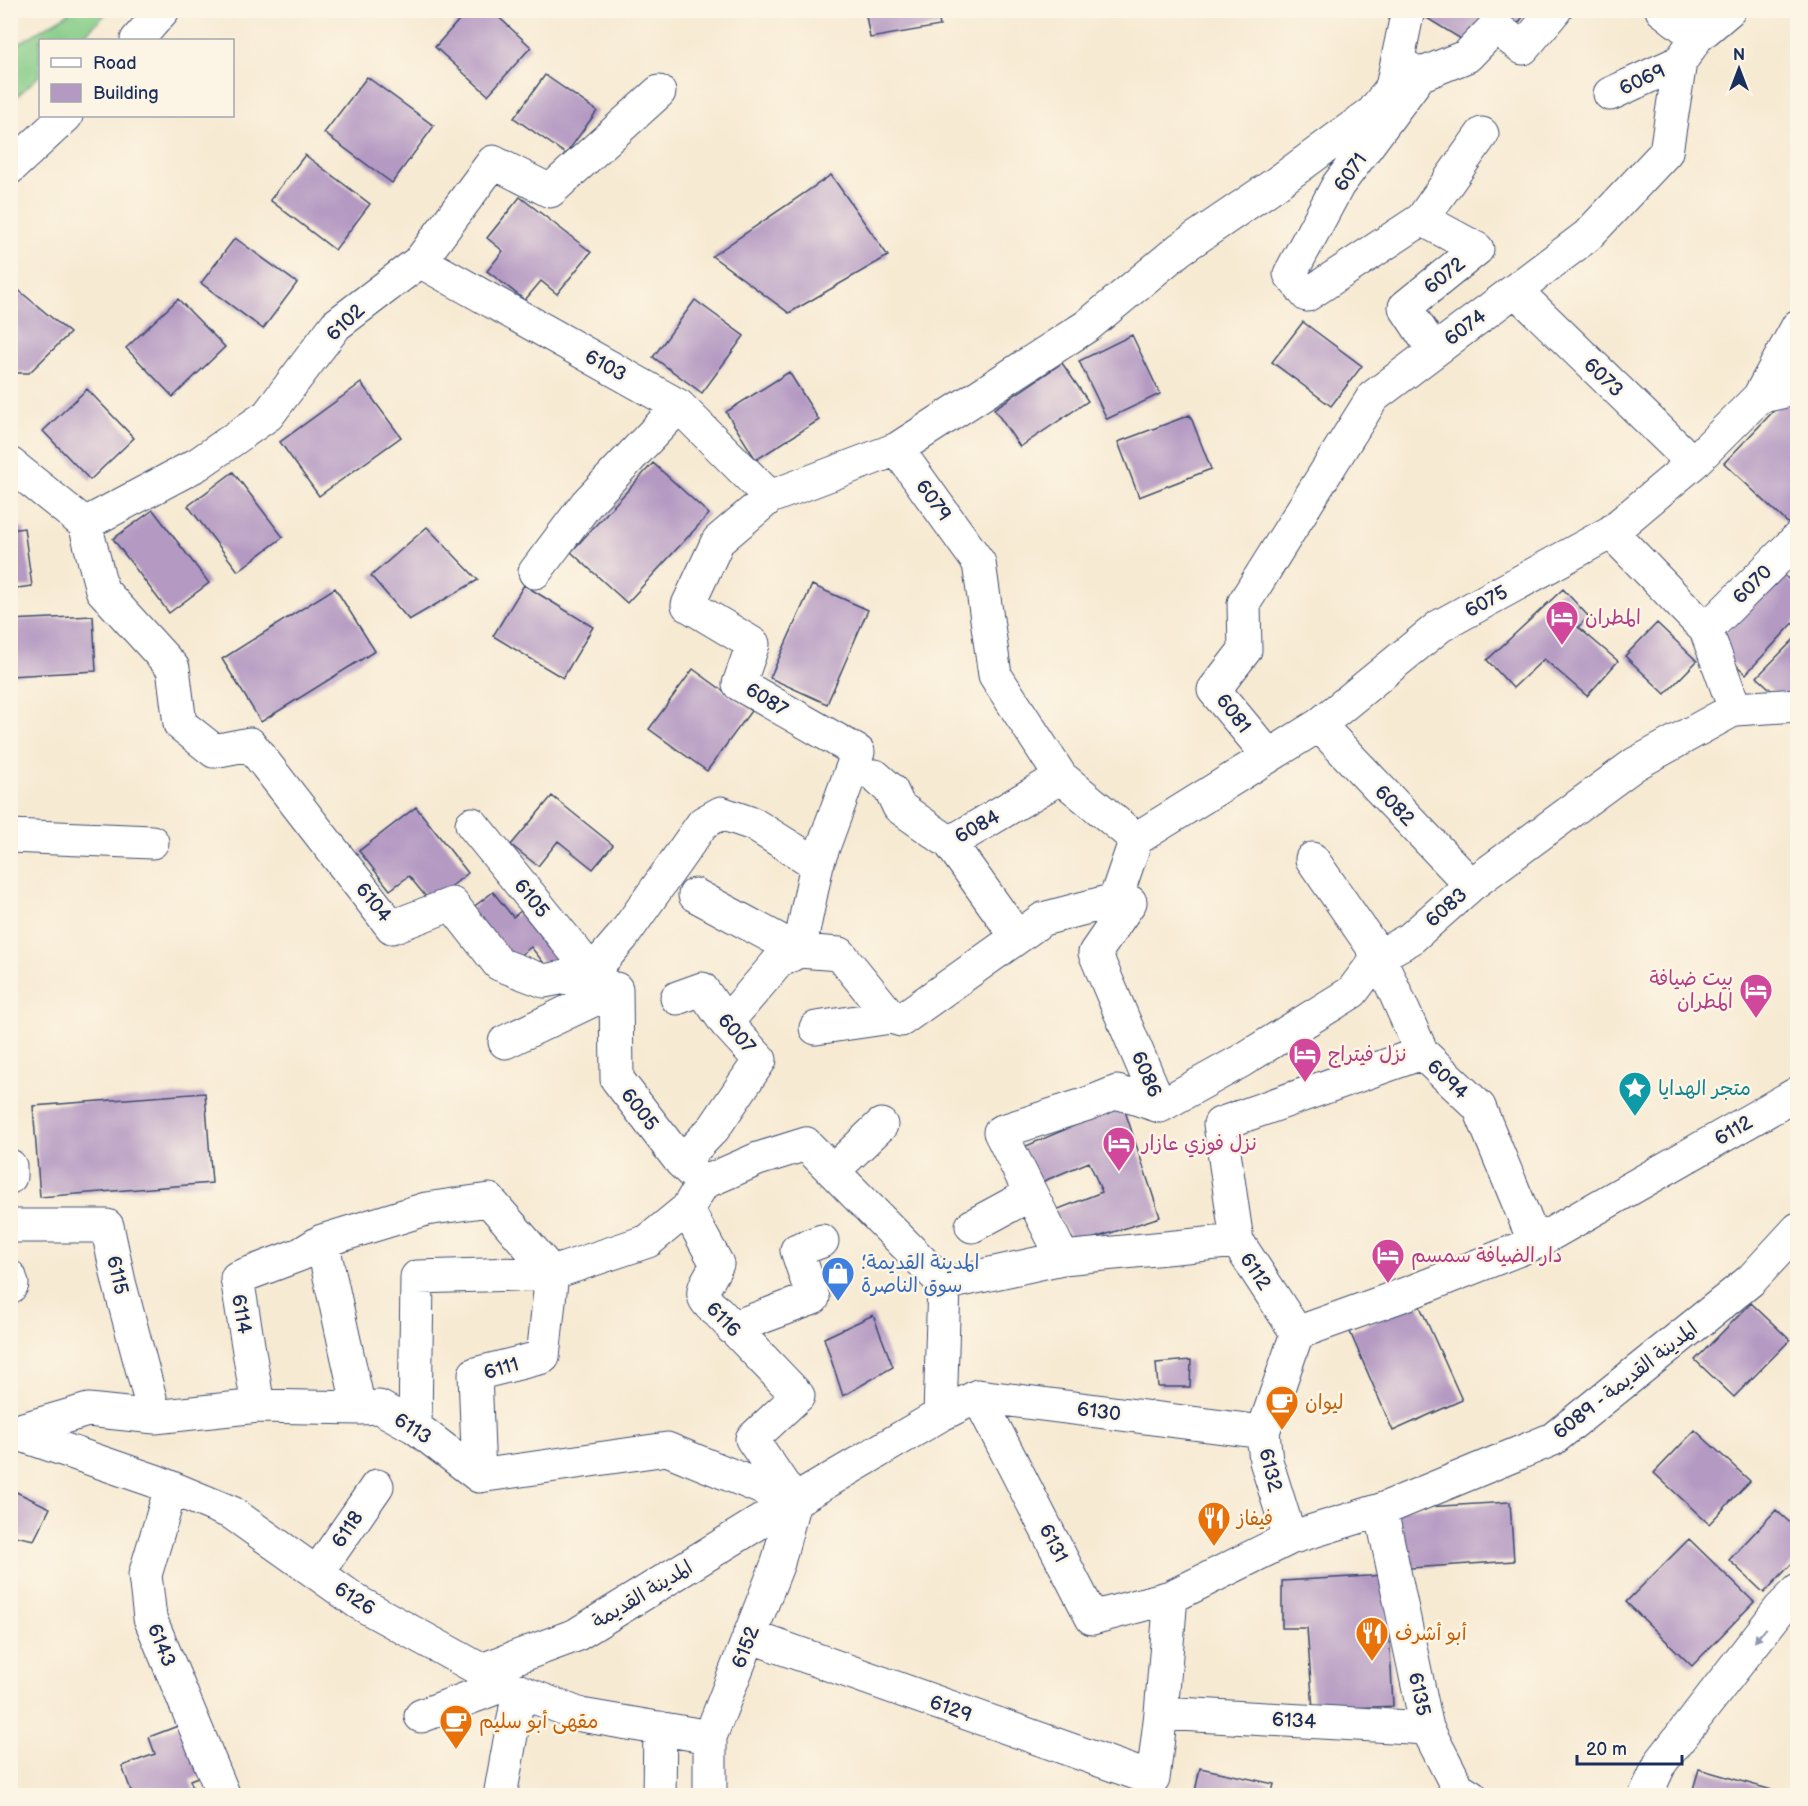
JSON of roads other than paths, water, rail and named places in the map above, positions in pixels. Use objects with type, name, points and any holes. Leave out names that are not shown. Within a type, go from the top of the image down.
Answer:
[{"type":"street","points":[[138,39],[163,10]]},
{"type":"street","points":[[1408,10],[1409,69]]},
{"type":"street","points":[[897,449],[1087,326],[1180,249],[1274,185],[1374,112],[1392,87],[1409,69],[1467,56],[1495,27],[1523,48],[1555,10]]},
{"type":"street","points":[[1662,10],[1689,50]]},
{"type":"street","name":"6069","points":[[1610,94],[1689,50],[1729,10]]},
{"type":"street","name":"6074","points":[[1244,603],[1374,397],[1587,236],[1666,152],[1689,50]]},
{"type":"street","name":"6071","points":[[1409,69],[1338,185],[1290,274],[1307,295],[1422,219]]},
{"type":"street","name":"6102","points":[[86,524],[198,465],[268,415],[336,325],[420,261],[493,162],[550,191],[659,92]]},
{"type":"street","points":[[11,168],[65,117]]},
{"type":"street","points":[[1422,219],[1482,134]]},
{"type":"street","name":"6072","points":[[1422,219],[1477,249],[1405,307],[1434,351]]},
{"type":"street","name":"6103","points":[[420,261],[680,406],[770,497]]},
{"type":"street","name":"6073","points":[[1515,290],[1693,463]]},
{"type":"street","name":"6075","points":[[1136,839],[1319,725],[1440,626],[1611,532],[1693,463],[1759,397],[1797,326]]},
{"type":"street","points":[[1759,397],[1797,388]]},
{"type":"street","points":[[535,572],[587,503],[680,406]]},
{"type":"street","name":"6087","points":[[799,951],[817,864],[858,752],[739,684],[753,644],[688,605],[718,541],[770,497],[897,449]]},
{"type":"street","name":"6079","points":[[897,449],[979,563],[994,675],[1061,777],[1136,839]]},
{"type":"street","points":[[10,464],[86,524]]},
{"type":"street","name":"6104","points":[[86,524],[102,590],[173,668],[180,724],[214,751],[250,744],[392,927],[452,904],[499,964],[544,981],[604,980]]},
{"type":"street","points":[[1611,532],[1706,630],[1735,709]]},
{"type":"street","name":"6070","points":[[1706,630],[1797,538]]},
{"type":"street","name":"6081","points":[[1244,603],[1245,650],[1214,690],[1268,755]]},
{"type":"street","name":"6083","points":[[1160,1106],[1241,1061],[1352,992],[1379,956],[1410,939],[1471,885],[1635,765],[1735,709],[1797,705]]},
{"type":"street","name":"6082","points":[[1319,725],[1471,885]]},
{"type":"street","name":"6084","points":[[875,776],[891,790],[899,807],[950,843],[1061,777]]},
{"type":"street","points":[[505,1042],[604,980],[623,936],[703,822],[721,813],[753,824],[817,864]]},
{"type":"street","name":"6105","points":[[472,824],[604,980]]},
{"type":"street","points":[[10,836],[152,842]]},
{"type":"street","points":[[816,1028],[891,1017],[901,1020],[1043,919],[1115,900],[1136,839]]},
{"type":"street","points":[[950,843],[1017,937]]},
{"type":"street","name":"6094","points":[[1312,859],[1379,956],[1422,1053],[1479,1107],[1536,1243]]},
{"type":"street","points":[[695,895],[799,951],[840,954],[891,1017]]},
{"type":"street","name":"6086","points":[[1115,900],[1130,902],[1095,953],[1160,1106]]},
{"type":"street","points":[[726,1023],[778,962],[799,951]]},
{"type":"street","name":"6005","points":[[604,980],[616,1078],[691,1185]]},
{"type":"street","name":"6007","points":[[677,998],[702,990],[726,1023],[760,1060],[714,1128],[691,1185]]},
{"type":"street","points":[[1237,1241],[1220,1124],[1422,1053]]},
{"type":"street","name":"6086","points":[[1063,1258],[1000,1132],[1117,1092],[1160,1106]]},
{"type":"street","name":"6112","points":[[944,1284],[1063,1258],[1237,1241],[1297,1334],[1536,1243],[1797,1093]]},
{"type":"street","points":[[832,1171],[880,1125]]},
{"type":"street","points":[[714,1128],[758,1159]]},
{"type":"street","points":[[415,1427],[417,1277],[552,1273],[648,1241],[691,1185],[758,1159],[806,1144],[944,1284],[940,1415]]},
{"type":"street","points":[[10,1166],[10,1177]]},
{"type":"street","name":"6116","points":[[691,1185],[717,1264],[703,1292],[703,1298],[798,1396],[752,1440],[794,1501]]},
{"type":"street","points":[[972,1226],[1031,1194]]},
{"type":"street","points":[[359,1408],[322,1241],[426,1209],[489,1200],[552,1273]]},
{"type":"street","name":"6115","points":[[10,1226],[107,1226],[119,1282],[155,1417]]},
{"type":"street","name":"المدينة القديمة - 6089","points":[[1171,1597],[1290,1538],[1381,1510],[1553,1439],[1751,1280],[1797,1229]]},
{"type":"street","name":"6114","points":[[258,1406],[237,1278],[302,1254],[322,1241]]},
{"type":"street","points":[[732,1328],[813,1298],[797,1250],[822,1241]]},
{"type":"street","name":"6111","points":[[479,1476],[475,1374],[543,1357],[552,1273]]},
{"type":"street","points":[[10,1277],[12,1284],[10,1287]]},
{"type":"street","name":"6132","points":[[1290,1538],[1266,1461],[1263,1432],[1297,1334]]},
{"type":"street","points":[[479,1476],[667,1449],[794,1501],[940,1415],[978,1396]]},
{"type":"street","name":"6130","points":[[978,1396],[1263,1432]]},
{"type":"street","name":"6131","points":[[978,1396],[1092,1618],[1171,1597]]},
{"type":"street","name":"6113","points":[[12,1432],[88,1410],[155,1417],[258,1406],[379,1407],[415,1427],[479,1476]]},
{"type":"street","name":"6126","points":[[12,1432],[171,1488],[232,1513],[359,1603],[502,1682],[581,1715],[710,1737]]},
{"type":"street","name":"6118","points":[[317,1573],[377,1486]]},
{"type":"street","name":"6143","points":[[171,1488],[145,1575],[150,1618],[225,1796]]},
{"type":"street","name":"6152","points":[[710,1796],[710,1737],[778,1563],[794,1501]]},
{"type":"street","name":"المدينة القديمة","points":[[421,1716],[502,1682],[794,1501]]},
{"type":"street","name":"6135","points":[[1381,1510],[1428,1728],[1458,1788],[1471,1796]]},
{"type":"street","points":[[1645,1796],[1661,1762],[1780,1609],[1797,1591]]},
{"type":"street","points":[[1146,1787],[1161,1713],[1171,1597]]},
{"type":"street","name":"6129","points":[[749,1636],[1146,1787]]},
{"type":"street","points":[[500,1796],[502,1682]]},
{"type":"street","name":"6134","points":[[1161,1713],[1428,1728]]},
{"type":"street","points":[[658,1796],[660,1728]]},
{"type":"place","name":"المطران","points":[[1562,646]]},
{"type":"place","name":"بيت ضيافة المطران","points":[[1756,1019]]},
{"type":"place","name":"نزل فيتراج","points":[[1305,1083]]},
{"type":"place","name":"متجر الهدايا","points":[[1635,1117]]},
{"type":"place","name":"نزل فوزي عازار","points":[[1119,1172]]},
{"type":"place","name":"دار الضيافة سمسم","points":[[1388,1284]]},
{"type":"place","name":"المدينة القديمة؛ سوق الناصرة","points":[[838,1302]]},
{"type":"place","name":"ليوان","points":[[1282,1431]]},
{"type":"place","name":"فيفاز","points":[[1214,1547]]},
{"type":"place","name":"أبو أشرف","points":[[1372,1662]]},
{"type":"place","name":"مقهى أبو سليم","points":[[456,1750]]}]
